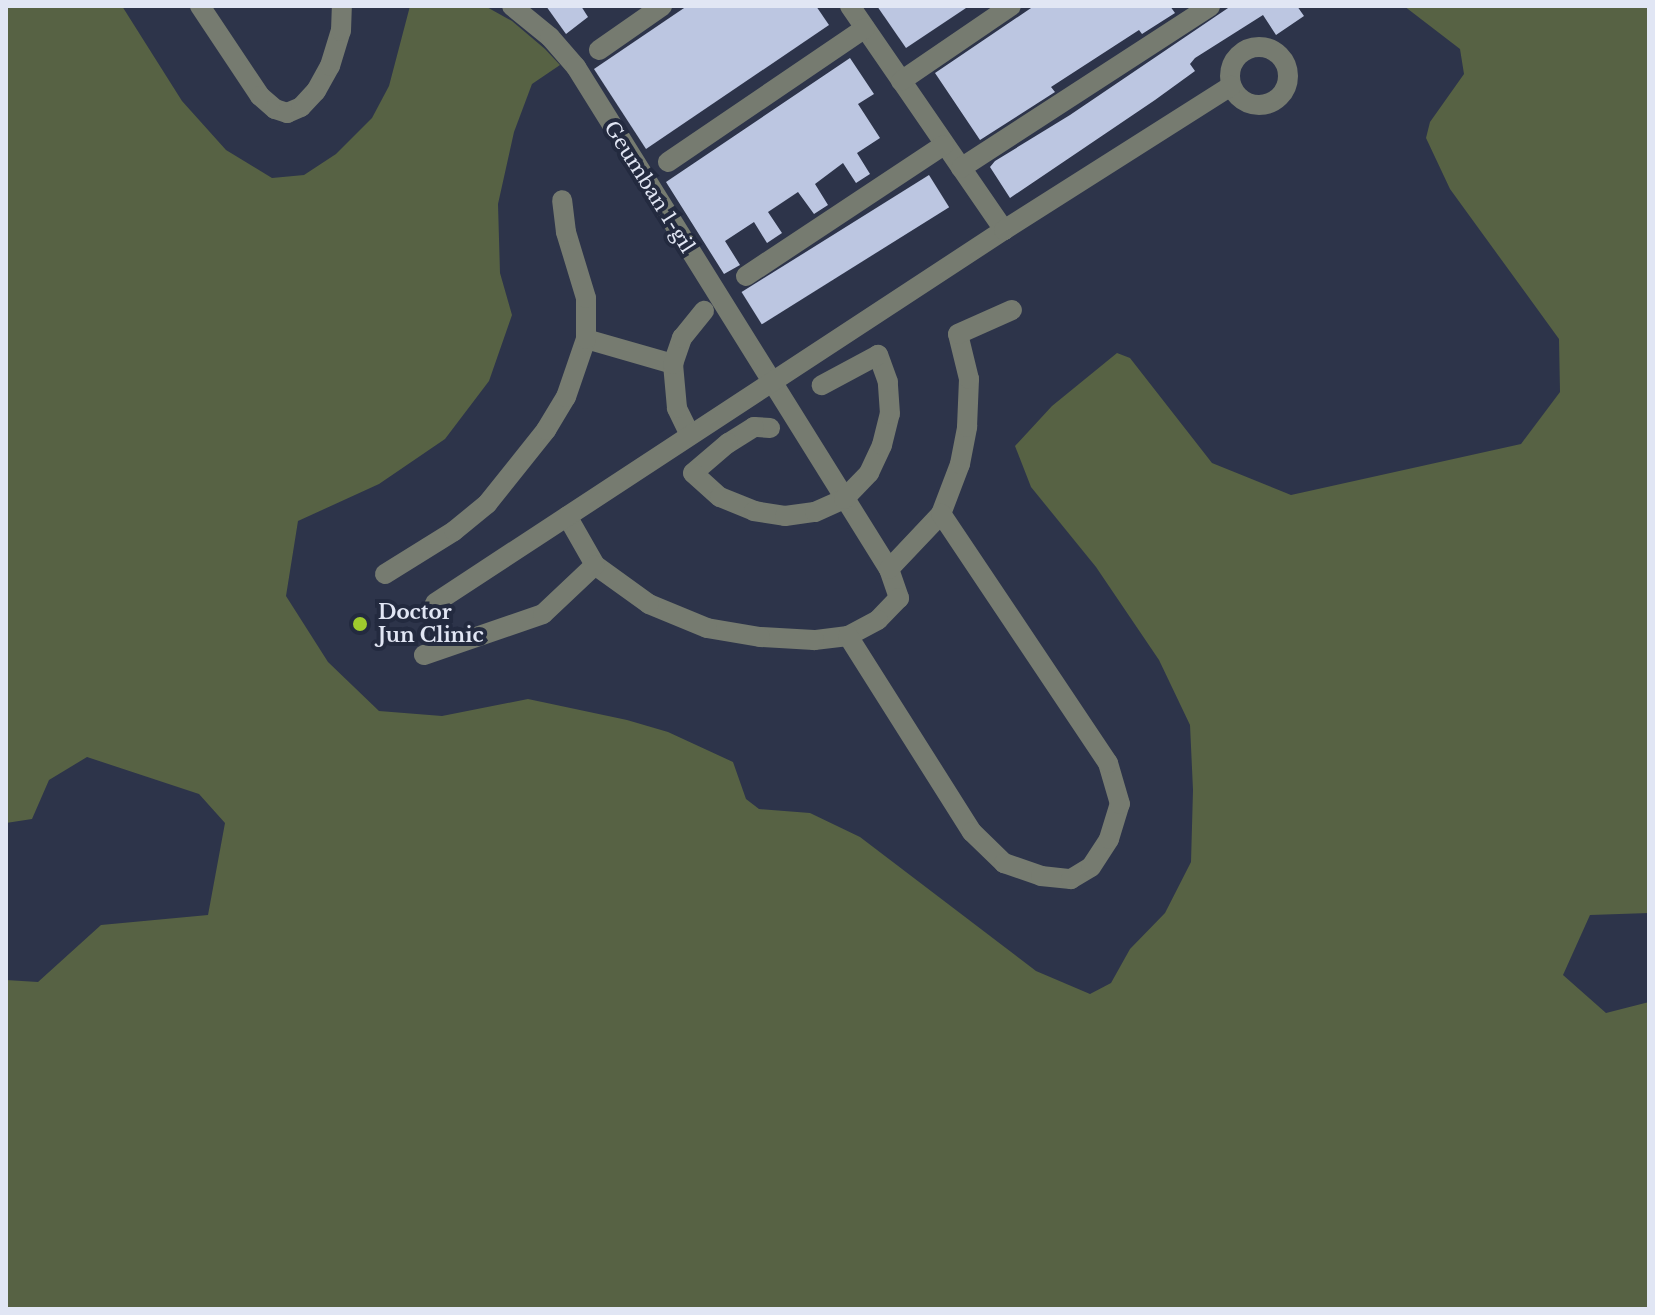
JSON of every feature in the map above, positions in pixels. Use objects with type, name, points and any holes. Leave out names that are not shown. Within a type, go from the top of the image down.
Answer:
[{"type":"street","points":[[200,6],[260,96],[275,109],[287,113],[301,107],[316,91],[330,66],[341,31],[342,6]]},
{"type":"street","name":"Geumban 1-gil","points":[[512,6],[550,37],[576,67],[889,569]]},
{"type":"street","points":[[599,50],[662,6]]},
{"type":"street","points":[[850,6],[1004,230]]},
{"type":"street","points":[[901,81],[1011,6]]},
{"type":"street","points":[[961,168],[1200,9]]},
{"type":"street","points":[[668,162],[865,28]]},
{"type":"street","points":[[435,603],[1004,230],[1231,86]]},
{"type":"street","points":[[746,276],[944,145]]},
{"type":"street","points":[[385,574],[454,531],[487,504],[546,430],[566,397],[586,339],[586,298],[566,232],[562,200]]},
{"type":"street","points":[[567,516],[595,565],[649,604],[707,628],[760,637],[814,640],[848,636],[878,620],[899,598],[889,569],[941,514],[960,464],[967,427],[969,379],[958,334],[1012,310]]},
{"type":"street","points":[[690,435],[677,408],[673,364],[682,338],[704,311]]},
{"type":"street","points":[[586,339],[673,364]]},
{"type":"street","points":[[770,428],[754,427],[728,443],[693,473],[720,497],[754,511],[785,516],[815,512],[844,499],[869,473],[882,445],[890,414],[888,382],[878,355],[822,385]]},
{"type":"street","points":[[848,636],[972,832],[1004,863],[1041,876],[1071,879],[1091,867],[1109,839],[1120,804],[1108,763],[941,514]]},
{"type":"street","points":[[424,655],[543,614],[595,565]]},
{"type":"green space","points":[[6,6],[122,6],[182,101],[226,150],[272,178],[304,175],[336,154],[372,118],[389,86],[410,6],[485,6],[512,21],[545,49],[560,65],[532,84],[514,132],[498,204],[500,273],[512,315],[489,381],[445,439],[379,484],[298,521],[286,596],[328,662],[379,711],[442,716],[528,699],[668,732],[733,762],[746,799],[759,809],[810,813],[860,837],[1036,971],[1090,994],[1111,983],[1130,949],[1165,913],[1191,862],[1193,790],[1190,725],[1159,660],[1096,567],[1031,487],[1015,446],[1052,406],[1117,353],[1130,358],[1212,463],[1291,495],[1521,444],[1560,392],[1559,339],[1450,189],[1426,138],[1430,122],[1464,74],[1460,49],[1404,6],[1649,6],[1649,913],[1590,915],[1563,975],[1606,1013],[1649,1002],[1649,1309],[6,1309],[6,980],[38,982],[101,925],[208,915],[225,823],[199,794],[87,757],[49,780],[32,819],[6,823]]},
{"type":"building","points":[[546,6],[581,6],[588,17],[566,34]]},
{"type":"building","points":[[687,6],[816,6],[829,25],[646,149],[594,69]]},
{"type":"building","points":[[877,6],[969,6],[906,48]]},
{"type":"building","points":[[1034,6],[1170,6],[1175,13],[1142,34],[1139,30],[1051,87],[1055,92],[980,140],[935,73]]},
{"type":"building","points":[[1231,6],[1297,6],[1304,16],[1276,35],[1263,15],[1195,58],[1190,64],[1195,71],[1155,100],[1010,198],[990,167],[995,161],[1070,115]]},
{"type":"building","points":[[850,58],[874,94],[858,104],[880,138],[857,153],[870,174],[856,183],[843,163],[815,184],[828,205],[814,214],[798,192],[768,212],[782,233],[767,243],[754,222],[725,241],[740,265],[724,274],[666,182]]},
{"type":"building","points":[[929,175],[949,207],[762,324],[742,292]]},
{"type":"place","name":"Doctor Jun Clinic","points":[[360,624]]}]
